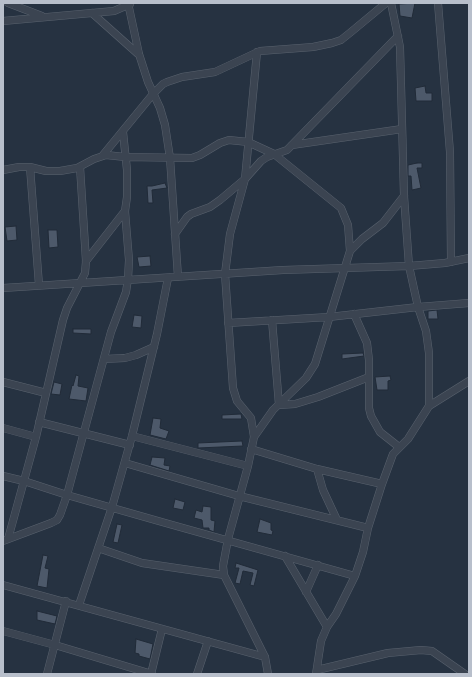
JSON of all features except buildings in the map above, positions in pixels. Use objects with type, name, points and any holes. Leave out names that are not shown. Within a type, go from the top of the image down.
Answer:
[{"type":"street","points":[[8,3],[44,16]]},
{"type":"street","points":[[3,170],[19,167],[30,167],[52,171],[80,166],[103,155],[163,84],[182,77],[215,72],[264,50],[313,47],[336,41],[351,32],[386,3]]},
{"type":"street","points":[[391,3],[400,47],[404,196],[409,266],[418,306],[425,326],[429,353],[429,406]]},
{"type":"street","points":[[438,3],[450,152],[451,262]]},
{"type":"street","points":[[3,21],[44,16],[114,11],[129,4],[138,54],[163,116],[170,158],[178,277]]},
{"type":"street","points":[[92,13],[138,54]]},
{"type":"street","points":[[175,234],[187,217],[210,206],[245,179],[261,161],[274,154],[286,151],[398,36]]},
{"type":"street","points":[[254,437],[251,418],[234,395],[225,274],[230,234],[245,179],[257,52]]},
{"type":"street","points":[[292,145],[402,129]]},
{"type":"street","points":[[6,540],[51,523],[57,520],[60,515],[85,433],[111,332],[126,292],[129,260],[126,211],[127,183],[123,132]]},
{"type":"street","points":[[103,155],[125,158],[192,158],[220,143],[229,140],[248,142],[274,154],[341,208],[348,224],[350,251]]},
{"type":"street","points":[[6,540],[36,437],[63,320],[85,273],[86,261],[80,166]]},
{"type":"street","points":[[30,167],[39,285]]},
{"type":"street","points":[[268,674],[265,657],[224,575],[223,566],[228,540],[248,466],[254,437],[265,420],[278,405],[306,378],[314,364],[343,269],[350,251],[382,223],[404,196]]},
{"type":"street","points":[[86,261],[126,211]]},
{"type":"street","points":[[3,288],[283,270],[409,266],[451,262],[469,258]]},
{"type":"street","points":[[79,605],[112,506],[130,445],[154,347],[168,278]]},
{"type":"street","points":[[228,323],[329,318],[418,306],[469,303]]},
{"type":"street","points":[[354,314],[367,343],[370,416],[380,432],[399,447]]},
{"type":"street","points":[[272,320],[278,405]]},
{"type":"street","points":[[104,359],[125,358],[154,347]]},
{"type":"street","points":[[278,405],[295,404],[318,397],[369,377]]},
{"type":"street","points":[[465,674],[432,651],[421,650],[388,652],[316,672],[321,641],[355,576],[363,552],[368,528],[393,454],[408,439],[429,406],[469,381]]},
{"type":"street","points":[[3,382],[46,394]]},
{"type":"street","points":[[39,422],[130,445]]},
{"type":"street","points":[[3,428],[36,437]]},
{"type":"street","points":[[132,436],[248,466]]},
{"type":"street","points":[[251,449],[317,469],[382,484]]},
{"type":"street","points":[[124,463],[239,496],[368,528]]},
{"type":"street","points":[[317,469],[323,490],[337,520]]},
{"type":"street","points":[[3,476],[355,576]]},
{"type":"street","points":[[98,548],[142,563],[224,575]]},
{"type":"street","points":[[285,556],[327,627]]},
{"type":"street","points":[[306,592],[318,565]]},
{"type":"street","points":[[3,585],[66,601],[265,657]]},
{"type":"street","points":[[47,674],[66,601]]},
{"type":"street","points":[[3,632],[55,645],[151,674],[162,629]]},
{"type":"street","points":[[196,674],[208,641]]}]
